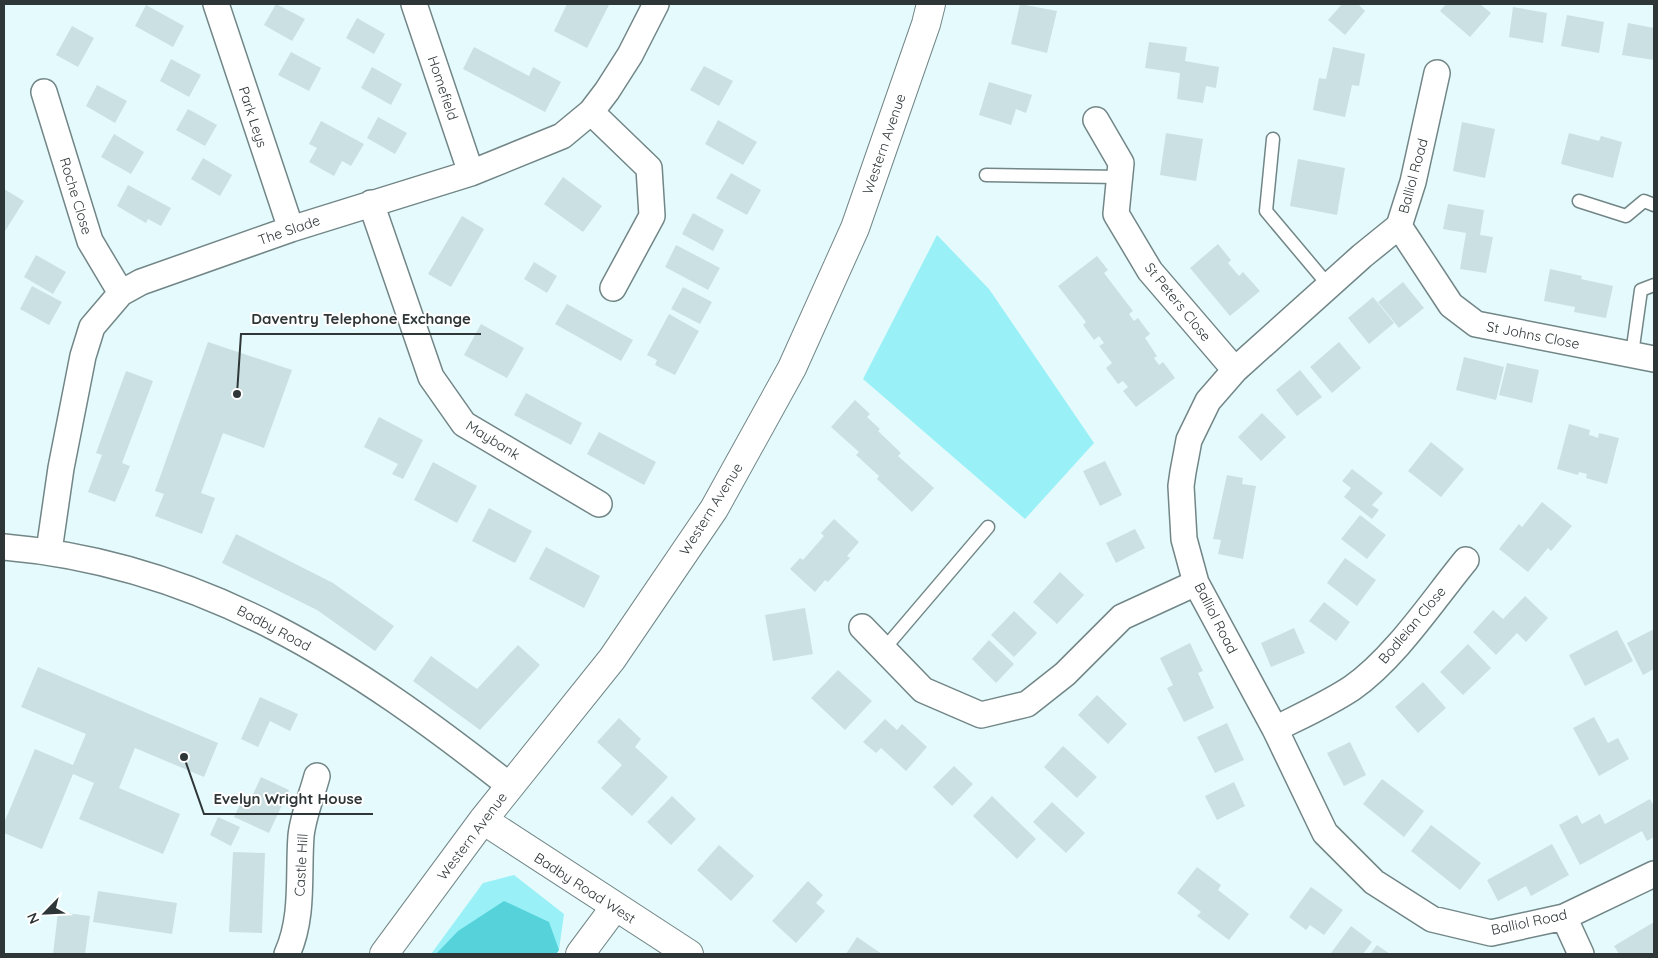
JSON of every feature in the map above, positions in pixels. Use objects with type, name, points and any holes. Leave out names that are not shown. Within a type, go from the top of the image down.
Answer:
[{"type":"street","name":"Park Leys","points":[[216,4],[290,229]]},
{"type":"street","name":"Homefield","points":[[414,4],[472,173]]},
{"type":"street","name":"The Slade","points":[[48,551],[61,468],[83,356],[92,327],[121,293],[141,282],[290,229],[472,173],[562,136],[591,112],[630,56],[656,4]]},
{"type":"street","name":"Western Avenue","points":[[384,954],[483,820],[612,659],[714,510],[792,368],[855,228],[926,24],[931,4]]},
{"type":"street","name":"Balliol Road","points":[[1437,73],[1413,182],[1399,226],[1235,370],[1208,401],[1189,440],[1181,486],[1184,530],[1196,583],[1275,729],[1325,833],[1374,882],[1432,919],[1491,933],[1564,918],[1654,874]]},
{"type":"street","name":"Roche Close","points":[[44,92],[90,241],[121,293]]},
{"type":"street","points":[[591,112],[649,168],[652,216],[613,288]]},
{"type":"street","name":"St Peters Close","points":[[1096,120],[1121,163],[1116,214],[1150,271],[1235,370]]},
{"type":"street","name":"Maybank","points":[[371,203],[431,377],[464,424],[599,504]]},
{"type":"street","name":"St Johns Close","points":[[1399,226],[1451,305],[1476,324],[1643,357]]},
{"type":"street","name":"Badby Road","points":[[4,547],[48,551],[151,575],[232,605],[291,634],[377,687],[510,786]]},
{"type":"street","name":"Bodleian Close","points":[[1275,729],[1314,710],[1353,687],[1387,658],[1466,560]]},
{"type":"street","points":[[862,627],[923,690],[980,715],[1027,704],[1065,674],[1122,617],[1196,583]]},
{"type":"street","name":"Castle Hill","points":[[287,954],[293,942],[300,898],[301,834],[317,776]]},
{"type":"street","name":"Badby Road West","points":[[483,820],[688,954]]},
{"type":"street","points":[[580,954],[615,908]]},
{"type":"street","points":[[1564,918],[1581,954]]},
{"type":"lane","points":[[1273,139],[1266,211],[1329,286]]},
{"type":"lane","points":[[986,175],[1120,177]]},
{"type":"lane","points":[[1579,201],[1626,216],[1644,201],[1654,205]]},
{"type":"lane","points":[[1643,357],[1641,290],[1654,285]]},
{"type":"lane","points":[[884,649],[988,527]]},
{"type":"shaded area","points":[[937,235],[989,289],[1094,443],[1025,519],[863,379]]},
{"type":"shaded area","points":[[514,875],[564,914],[559,950],[556,954],[431,954],[483,883]]},
{"type":"shaded area","points":[[504,901],[549,922],[559,950],[556,954],[436,954],[458,931]]},
{"type":"building","points":[[276,4],[305,19],[292,41],[264,25]]},
{"type":"building","points":[[567,4],[609,5],[587,48],[554,31]]},
{"type":"building","points":[[1020,4],[1057,11],[1047,53],[1011,44]]},
{"type":"building","points":[[1342,4],[1358,4],[1365,11],[1345,35],[1328,20]]},
{"type":"building","points":[[1446,4],[1480,4],[1491,13],[1470,37],[1440,11]]},
{"type":"building","points":[[146,5],[184,26],[173,47],[135,26]]},
{"type":"building","points":[[1513,7],[1547,13],[1543,43],[1509,37]]},
{"type":"building","points":[[1567,15],[1604,22],[1599,53],[1561,46]]},
{"type":"building","points":[[357,18],[385,34],[374,54],[346,38]]},
{"type":"building","points":[[1628,23],[1654,28],[1654,60],[1622,55]]},
{"type":"building","points":[[72,26],[94,38],[78,67],[56,55]]},
{"type":"building","points":[[1149,42],[1187,47],[1185,61],[1219,67],[1216,88],[1206,86],[1203,103],[1177,99],[1180,73],[1145,68]]},
{"type":"building","points":[[474,47],[529,76],[533,67],[561,82],[545,112],[463,69]]},
{"type":"building","points":[[1333,47],[1365,54],[1359,86],[1352,85],[1345,117],[1313,110],[1319,78],[1326,79]]},
{"type":"building","points":[[291,52],[321,68],[309,91],[278,75]]},
{"type":"building","points":[[171,59],[201,75],[189,97],[160,81]]},
{"type":"building","points":[[704,66],[733,81],[719,106],[690,90]]},
{"type":"building","points":[[372,67],[402,84],[391,105],[361,88]]},
{"type":"building","points":[[989,82],[1032,95],[1026,113],[1016,109],[1011,125],[979,115]]},
{"type":"building","points":[[97,85],[127,101],[115,123],[86,106]]},
{"type":"building","points":[[188,109],[217,125],[205,146],[176,130]]},
{"type":"building","points":[[378,117],[407,133],[395,154],[367,138]]},
{"type":"building","points":[[718,120],[757,142],[743,165],[705,144]]},
{"type":"building","points":[[321,121],[364,144],[351,166],[342,161],[334,176],[309,162],[317,148],[309,144]]},
{"type":"building","points":[[1462,122],[1495,129],[1485,178],[1453,171]]},
{"type":"building","points":[[1166,133],[1203,139],[1196,181],[1160,175]]},
{"type":"building","points":[[1569,133],[1599,141],[1601,136],[1622,142],[1613,178],[1561,164]]},
{"type":"building","points":[[114,134],[144,152],[131,174],[101,157]]},
{"type":"building","points":[[203,158],[232,175],[220,196],[191,179]]},
{"type":"building","points":[[1298,159],[1345,168],[1337,215],[1290,206]]},
{"type":"building","points":[[731,173],[761,190],[747,215],[716,198]]},
{"type":"building","points":[[563,177],[602,206],[583,232],[544,204]]},
{"type":"building","points":[[128,185],[171,208],[161,226],[148,219],[146,223],[117,206]]},
{"type":"building","points":[[4,189],[24,201],[5,231],[4,230]]},
{"type":"building","points":[[1448,204],[1484,210],[1480,235],[1493,237],[1486,273],[1460,269],[1466,233],[1443,229]]},
{"type":"building","points":[[693,213],[724,230],[713,251],[682,234]]},
{"type":"building","points":[[462,216],[484,229],[451,287],[428,274]]},
{"type":"building","points":[[1218,244],[1231,260],[1228,263],[1239,276],[1243,272],[1260,291],[1230,316],[1190,268]]},
{"type":"building","points":[[676,245],[720,268],[708,290],[665,267]]},
{"type":"building","points":[[36,255],[66,272],[53,294],[24,277]]},
{"type":"building","points":[[1097,256],[1108,270],[1104,273],[1133,311],[1129,314],[1134,321],[1138,318],[1150,334],[1145,338],[1157,356],[1154,358],[1159,365],[1163,362],[1175,378],[1136,407],[1123,391],[1128,387],[1123,381],[1118,384],[1106,368],[1112,363],[1099,346],[1104,343],[1099,336],[1094,340],[1083,325],[1086,322],[1058,286]]},
{"type":"building","points":[[534,262],[557,276],[547,293],[524,279]]},
{"type":"building","points":[[1550,269],[1582,276],[1581,279],[1613,286],[1606,318],[1574,312],[1575,307],[1544,301]]},
{"type":"building","points":[[1403,282],[1424,308],[1399,328],[1378,302]]},
{"type":"building","points":[[32,286],[62,302],[49,325],[20,309]]},
{"type":"building","points":[[683,287],[712,302],[700,324],[671,309]]},
{"type":"building","points":[[1373,297],[1394,323],[1369,344],[1348,318]]},
{"type":"building","points":[[567,304],[633,340],[621,361],[555,324]]},
{"type":"building","points":[[669,314],[699,331],[675,375],[655,365],[657,360],[647,355]]},
{"type":"building","points":[[481,324],[524,348],[507,378],[464,355]]},
{"type":"building","points":[[208,342],[292,370],[264,448],[223,433],[201,493],[215,498],[202,534],[155,516],[164,494],[155,491]]},
{"type":"building","points":[[1339,342],[1361,368],[1332,393],[1310,367]]},
{"type":"building","points":[[1464,357],[1504,367],[1496,400],[1456,390]]},
{"type":"building","points":[[1507,363],[1539,370],[1532,403],[1499,395]]},
{"type":"building","points":[[1300,370],[1322,397],[1297,416],[1276,390]]},
{"type":"building","points":[[126,371],[153,381],[122,463],[130,466],[115,502],[88,492],[102,455],[96,453]]},
{"type":"building","points":[[526,393],[582,423],[571,445],[514,415]]},
{"type":"building","points":[[855,400],[870,414],[867,417],[880,429],[878,431],[901,453],[898,456],[934,488],[912,512],[877,479],[879,476],[856,455],[859,452],[831,427]]},
{"type":"building","points":[[1262,413],[1286,437],[1261,461],[1238,437]]},
{"type":"building","points":[[379,417],[423,440],[403,479],[392,474],[398,464],[364,447]]},
{"type":"building","points":[[1569,424],[1590,430],[1589,435],[1598,438],[1599,433],[1619,438],[1607,484],[1586,478],[1587,474],[1579,472],[1578,475],[1557,469]]},
{"type":"building","points":[[599,432],[656,462],[644,485],[587,454]]},
{"type":"building","points":[[1431,442],[1464,469],[1441,497],[1408,471]]},
{"type":"building","points":[[1105,461],[1122,495],[1100,506],[1083,471]]},
{"type":"building","points":[[433,462],[477,486],[457,523],[414,500]]},
{"type":"building","points":[[1352,469],[1383,493],[1372,505],[1379,510],[1372,519],[1344,497],[1351,488],[1342,481]]},
{"type":"building","points":[[1227,475],[1243,478],[1242,484],[1256,486],[1243,559],[1218,554],[1221,540],[1213,539]]},
{"type":"building","points":[[1542,502],[1572,526],[1551,551],[1548,548],[1528,572],[1499,549],[1519,524],[1522,527]]},
{"type":"building","points":[[489,508],[532,531],[515,563],[472,541]]},
{"type":"building","points":[[1360,515],[1386,535],[1367,559],[1341,539]]},
{"type":"building","points":[[834,519],[859,542],[847,556],[850,558],[828,582],[825,580],[815,592],[790,569],[800,558],[803,560],[824,536],[821,533]]},
{"type":"building","points":[[1135,529],[1145,548],[1116,563],[1106,543]]},
{"type":"building","points":[[236,534],[333,583],[394,626],[375,651],[317,610],[222,563]]},
{"type":"building","points":[[546,547],[600,576],[584,608],[529,579]]},
{"type":"building","points":[[1345,558],[1376,580],[1357,606],[1327,583]]},
{"type":"building","points":[[1060,572],[1084,595],[1057,624],[1033,602]]},
{"type":"building","points":[[1525,596],[1548,618],[1526,642],[1517,633],[1496,655],[1473,632],[1493,610],[1503,619]]},
{"type":"building","points":[[1324,602],[1350,622],[1336,641],[1309,621]]},
{"type":"building","points":[[805,608],[813,654],[773,661],[765,615]]},
{"type":"building","points":[[1014,611],[1037,633],[1014,657],[991,635]]},
{"type":"building","points":[[1294,628],[1305,653],[1271,667],[1261,643]]},
{"type":"building","points":[[1654,629],[1654,669],[1643,675],[1627,643]]},
{"type":"building","points":[[1617,630],[1633,661],[1585,686],[1569,655]]},
{"type":"building","points":[[989,640],[1014,664],[996,683],[972,659]]},
{"type":"building","points":[[1190,643],[1203,671],[1198,673],[1214,708],[1184,722],[1167,688],[1173,685],[1160,658]]},
{"type":"building","points":[[1468,644],[1491,668],[1463,695],[1440,672]]},
{"type":"building","points":[[518,645],[540,665],[480,730],[413,681],[431,656],[477,689]]},
{"type":"building","points":[[38,667],[218,743],[204,777],[135,748],[119,788],[180,814],[163,854],[79,819],[94,783],[73,774],[42,849],[4,833],[4,823],[35,749],[73,765],[86,734],[21,707]]},
{"type":"building","points":[[838,670],[872,701],[845,730],[811,698]]},
{"type":"building","points":[[1423,682],[1446,708],[1418,733],[1395,707]]},
{"type":"building","points":[[1097,695],[1127,724],[1108,744],[1078,715]]},
{"type":"building","points":[[260,697],[298,714],[290,731],[270,721],[258,747],[241,739]]},
{"type":"building","points":[[1594,717],[1608,743],[1618,738],[1629,759],[1599,776],[1573,728]]},
{"type":"building","points":[[619,718],[641,739],[635,747],[668,777],[632,816],[601,788],[622,765],[597,742]]},
{"type":"building","points":[[885,719],[897,730],[902,724],[927,747],[906,771],[881,748],[876,753],[863,742]]},
{"type":"building","points":[[1227,723],[1244,760],[1215,773],[1197,737]]},
{"type":"building","points":[[1350,742],[1366,775],[1344,786],[1327,753]]},
{"type":"building","points":[[1063,746],[1097,777],[1077,798],[1044,767]]},
{"type":"building","points":[[954,766],[973,784],[952,806],[933,787]]},
{"type":"building","points":[[261,777],[289,790],[269,833],[234,817],[242,800],[249,803]]},
{"type":"building","points":[[1382,779],[1424,811],[1404,837],[1363,804]]},
{"type":"building","points":[[1234,782],[1245,806],[1217,820],[1205,796]]},
{"type":"building","points":[[672,796],[696,819],[671,845],[647,822]]},
{"type":"building","points":[[992,796],[1036,839],[1017,859],[973,816]]},
{"type":"building","points":[[1650,799],[1654,806],[1654,837],[1647,841],[1642,831],[1580,865],[1559,825],[1577,815],[1582,824],[1600,814],[1605,824]]},
{"type":"building","points":[[1052,802],[1085,833],[1066,853],[1033,822]]},
{"type":"building","points":[[218,817],[240,827],[231,846],[210,835]]},
{"type":"building","points":[[1431,825],[1481,863],[1460,890],[1411,851]]},
{"type":"building","points":[[1552,844],[1569,875],[1531,896],[1526,886],[1498,901],[1487,880]]},
{"type":"building","points":[[719,845],[754,876],[731,901],[697,870]]},
{"type":"building","points":[[233,852],[265,853],[262,933],[229,932]]},
{"type":"building","points":[[1197,867],[1221,885],[1218,890],[1249,914],[1229,940],[1197,916],[1201,912],[1177,893]]},
{"type":"building","points":[[808,881],[823,895],[816,903],[825,911],[796,943],[772,921]]},
{"type":"building","points":[[1311,887],[1343,910],[1324,935],[1310,925],[1306,930],[1289,917]]},
{"type":"building","points":[[98,891],[177,903],[172,934],[93,922]]},
{"type":"building","points":[[58,912],[90,916],[85,954],[53,954]]},
{"type":"building","points":[[1654,922],[1654,954],[1619,954],[1614,946]]},
{"type":"building","points":[[1351,926],[1372,942],[1363,954],[1331,953]]},
{"type":"building","points":[[857,937],[882,954],[846,954]]},
{"type":"building","points":[[1377,945],[1390,954],[1370,954]]},
{"type":"place","name":"Daventry Telephone Exchange","points":[[237,394]]},
{"type":"place","name":"Evelyn Wright House","points":[[184,757]]}]
